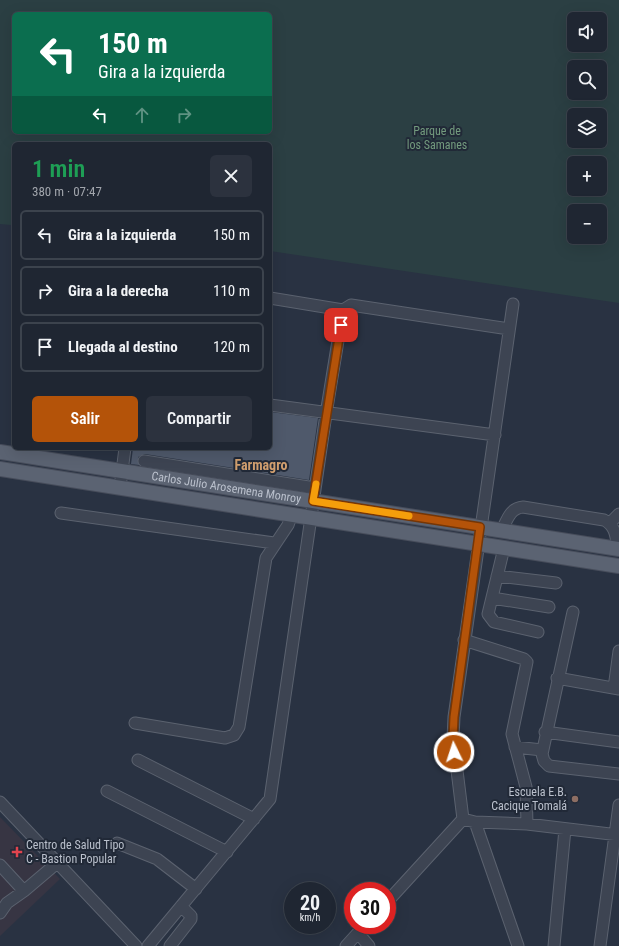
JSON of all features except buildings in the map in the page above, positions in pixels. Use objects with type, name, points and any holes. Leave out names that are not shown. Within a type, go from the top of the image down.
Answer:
[{"type":"main road","name":"Carlos Julio Arosemena Monroy","points":[[0,452],[122,471],[314,495],[480,527],[619,549]]},
{"type":"main road","name":"Carlos Julio Arosemena Monroy","points":[[0,469],[619,566]]},
{"type":"street","points":[[272,298],[343,310],[351,306],[509,329]]},
{"type":"street","points":[[396,892],[463,819],[453,738],[464,640],[513,304]]},
{"type":"street","points":[[148,946],[270,799],[326,414],[343,310]]},
{"type":"street","points":[[272,405],[326,414],[495,435]]},
{"type":"street","points":[[120,487],[125,450]]},
{"type":"street","points":[[144,461],[314,495]]},
{"type":"street","points":[[502,530],[512,511],[517,507],[604,520],[610,523],[614,528],[619,549]]},
{"type":"street","points":[[61,513],[274,543]]},
{"type":"street","points":[[135,723],[225,738],[234,735],[239,727],[266,558],[274,543],[288,525],[292,514]]},
{"type":"street","points":[[610,523],[619,514]]},
{"type":"street","points":[[504,548],[488,614],[494,622],[538,632]]},
{"type":"street","points":[[497,576],[556,583]]},
{"type":"street","points":[[492,598],[549,607]]},
{"type":"street","points":[[573,612],[545,732],[542,750],[544,761],[550,766],[619,774]]},
{"type":"street","points":[[464,640],[526,660],[527,664],[512,734],[526,787],[528,824]]},
{"type":"street","points":[[557,678],[616,689],[619,650]]},
{"type":"street","points":[[545,732],[619,742]]},
{"type":"street","points":[[515,747],[542,750]]},
{"type":"street","points":[[138,760],[254,819]]},
{"type":"street","points":[[107,791],[227,852]]},
{"type":"street","points":[[0,802],[132,945]]},
{"type":"street","points":[[600,946],[618,835],[619,805]]},
{"type":"street","points":[[463,819],[475,822],[528,824],[618,835]]},
{"type":"street","points":[[475,822],[518,946]]},
{"type":"street","points":[[554,946],[565,829]]},
{"type":"street","points":[[117,843],[157,859],[196,890]]},
{"type":"street","points":[[0,913],[7,903],[24,891],[56,863]]},
{"type":"street","points":[[0,865],[24,891]]},
{"type":"street","points":[[170,946],[191,919],[191,916],[181,906]]},
{"type":"street","points":[[346,946],[357,934]]},
{"type":"street","points":[[364,934],[369,946]]},
{"type":"shaded area","name":"Centro de Salud Tipo C - Bastion Popular","points":[[0,817],[60,879],[0,936]]},
{"type":"green space","name":"Parque de los Samanes","points":[[0,0],[619,0],[619,303],[272,251],[272,142],[12,142],[11,225],[0,224]]},
{"type":"slow traffic","points":[[316,484],[313,501],[409,516]]},
{"type":"place","name":"Escuela E.B. Cacique Tomalá","points":[[575,799]]},
{"type":"place","name":"Centro de Salud Tipo C - Bastion Popular","points":[[17,852]]},
{"type":"district","name":"Farmagro","points":[[261,465]]},
{"type":"route","points":[[341,325],[313,501],[480,527],[454,717],[454,752]]}]
